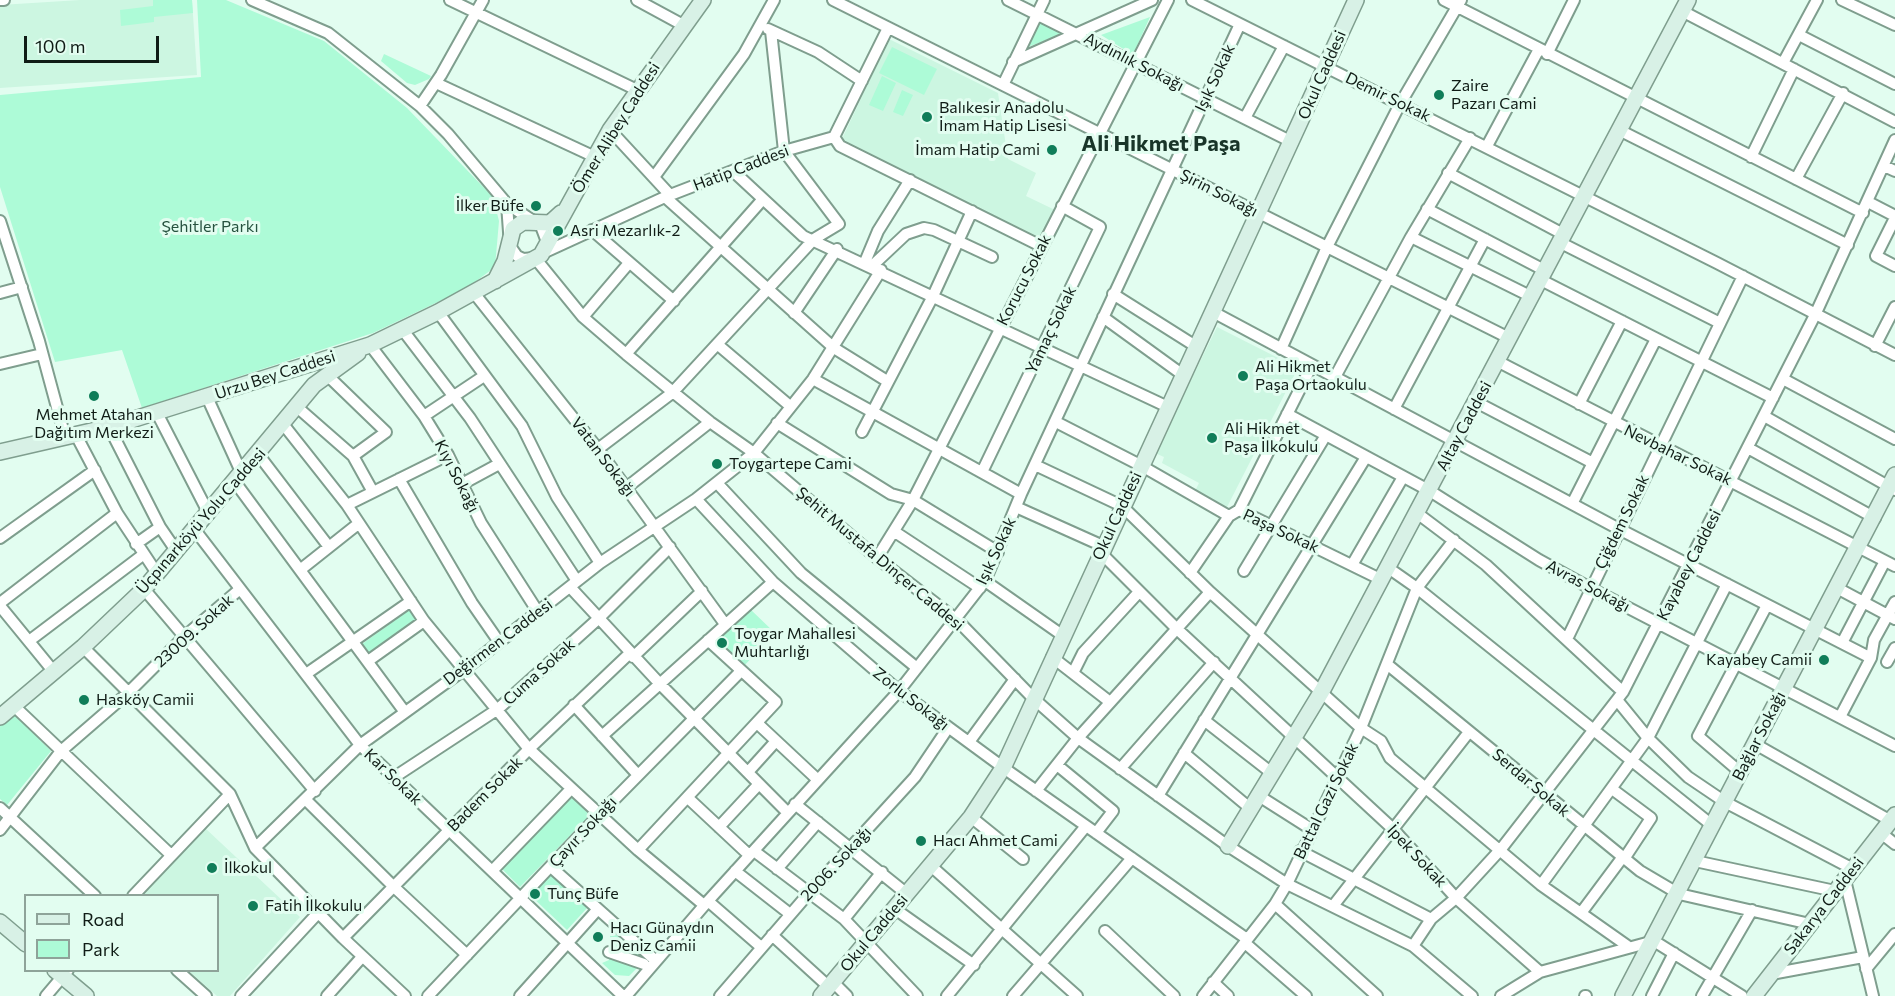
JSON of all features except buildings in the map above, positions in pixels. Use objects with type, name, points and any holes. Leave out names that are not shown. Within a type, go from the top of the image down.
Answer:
[{"type":"main road","name":"Ömer Alibey Caddesi","points":[[541,252],[610,130],[703,0]]},
{"type":"main road","name":"Okul Caddesi","points":[[827,988],[971,817],[1003,768],[1101,549],[1260,214],[1354,1]]},
{"type":"main road","name":"Altay Caddesi","points":[[1228,846],[1322,691],[1685,6]]},
{"type":"main road","points":[[495,281],[505,261],[509,240],[518,225],[550,223],[565,210]]},
{"type":"main road","name":"Urzu Bey Caddesi","points":[[0,452],[109,427],[370,345],[474,293],[541,252]]},
{"type":"main road","name":"Üçpınarköyü Yolu Caddesi","points":[[0,717],[83,647],[144,590],[314,385],[370,345]]},
{"type":"main road","name":"Bağlar Sokağı","points":[[1623,996],[1679,894],[1740,772],[1893,484]]},
{"type":"main road","name":"Sakarya Caddesi","points":[[1754,996],[1889,823]]},
{"type":"main road","points":[[0,922],[24,942]]},
{"type":"main road","points":[[62,973],[86,996]]},
{"type":"street","points":[[450,0],[637,90]]},
{"type":"street","points":[[420,106],[436,83],[483,0]]},
{"type":"street","points":[[637,0],[683,25]]},
{"type":"street","points":[[598,449],[672,393],[814,239],[839,224],[784,151],[767,28],[774,0]]},
{"type":"street","name":"Şirin Sokağı","points":[[833,0],[1509,338]]},
{"type":"street","name":"Aydınlık Sokağı","points":[[1008,0],[1292,142]]},
{"type":"street","points":[[1003,85],[1044,0]]},
{"type":"street","points":[[1013,62],[1152,0]]},
{"type":"street","name":"Korucu Sokak","points":[[877,558],[895,532],[912,500],[1168,0]]},
{"type":"street","name":"Demir Sokak","points":[[1192,0],[1487,146],[1895,356]]},
{"type":"street","points":[[1444,0],[1459,3],[1543,51],[1796,179],[1895,217],[1876,256],[1895,266]]},
{"type":"street","points":[[1487,146],[1574,0]]},
{"type":"street","points":[[1783,63],[1817,0]]},
{"type":"street","points":[[256,1],[328,33],[420,106],[448,134],[507,204],[544,231],[541,252],[523,259],[517,256],[509,240],[507,204]]},
{"type":"street","points":[[1849,1],[1895,25]]},
{"type":"street","points":[[1281,349],[1327,248],[1400,104],[1459,3]]},
{"type":"street","points":[[1685,6],[1783,63],[1895,122]]},
{"type":"street","name":"Işık Sokak","points":[[624,996],[899,691],[957,620],[982,584],[1113,294],[1240,24]]},
{"type":"street","points":[[767,28],[818,52],[862,81]]},
{"type":"street","points":[[654,177],[767,28]]},
{"type":"street","points":[[888,28],[834,137],[840,146],[1041,246]]},
{"type":"street","points":[[1798,35],[1895,84]]},
{"type":"street","points":[[1245,118],[1284,46]]},
{"type":"street","points":[[1751,157],[1794,69]]},
{"type":"street","points":[[436,83],[595,157]]},
{"type":"street","points":[[1796,179],[1843,93]]},
{"type":"street","points":[[610,130],[654,177],[667,196],[721,249],[834,348],[887,381]]},
{"type":"street","points":[[1619,130],[1848,245]]},
{"type":"street","name":"Hatip Caddesi","points":[[541,252],[667,196],[784,151],[834,137]]},
{"type":"street","points":[[1335,377],[1411,237],[1470,138]]},
{"type":"street","name":"Kayabey Caddesi","points":[[1413,946],[1431,919],[1456,898],[1501,849],[1620,696],[1659,624],[1815,315],[1895,140]]},
{"type":"street","points":[[1884,166],[1895,171]]},
{"type":"street","points":[[733,171],[803,236],[837,249],[1168,407]]},
{"type":"street","points":[[1448,173],[1561,238],[1720,323]]},
{"type":"street","points":[[872,266],[878,231],[910,180]]},
{"type":"street","points":[[626,354],[763,199]]},
{"type":"street","name":"Yamaç Sokak","points":[[982,472],[1100,227],[1062,206]]},
{"type":"street","points":[[1427,209],[1485,239],[1622,321],[1773,398]]},
{"type":"street","points":[[861,432],[933,296],[972,211]]},
{"type":"street","points":[[0,224],[71,436],[95,470],[117,513],[158,575]]},
{"type":"street","points":[[872,266],[913,230],[932,229],[992,257]]},
{"type":"street","points":[[592,230],[674,301]]},
{"type":"street","points":[[1411,237],[1530,296]]},
{"type":"street","points":[[1394,409],[1485,239]]},
{"type":"street","points":[[794,313],[837,249]]},
{"type":"street","name":"Şehit Mustafa Dinçer Caddesi","points":[[541,252],[583,317],[672,393],[754,453],[877,558],[957,620],[1033,698],[1078,738],[1119,770],[1287,884],[1413,946],[1472,996]]},
{"type":"street","points":[[583,317],[629,262]]},
{"type":"street","name":"Değirmen Caddesi","points":[[255,848],[360,745],[465,669],[600,563],[696,499],[754,453],[813,380],[834,348],[872,266]]},
{"type":"street","name":"Çiğdem Sokak","points":[[1567,639],[1743,276]]},
{"type":"street","points":[[0,293],[22,287]]},
{"type":"street","name":"Vatan Sokağı","points":[[474,293],[598,449],[725,624]]},
{"type":"street","points":[[1113,294],[1197,347]]},
{"type":"street","points":[[1875,346],[1895,307]]},
{"type":"street","points":[[438,312],[522,426],[557,497],[600,563]]},
{"type":"street","points":[[1213,312],[1619,529],[1871,658]]},
{"type":"street","points":[[1103,317],[1183,375]]},
{"type":"street","points":[[1578,404],[1622,321]]},
{"type":"street","points":[[402,329],[454,396],[573,584],[598,619],[759,784],[791,809],[818,822],[907,894]]},
{"type":"street","points":[[1572,504],[1656,339]]},
{"type":"street","points":[[717,344],[790,406]]},
{"type":"street","name":"Kıyı Sokağı","points":[[370,345],[424,416],[448,455],[481,523],[538,612]]},
{"type":"street","points":[[0,364],[42,354]]},
{"type":"street","name":"Nevbahar Sokak","points":[[1497,361],[1613,423],[1732,480],[1890,564]]},
{"type":"street","points":[[1239,510],[1312,365]]},
{"type":"street","points":[[327,375],[386,432],[353,456]]},
{"type":"street","points":[[424,416],[484,376]]},
{"type":"street","points":[[1783,379],[1895,439]]},
{"type":"street","points":[[813,380],[1021,494]]},
{"type":"street","points":[[207,397],[238,478],[300,570],[404,711]]},
{"type":"street","points":[[1476,402],[1593,463]]},
{"type":"street","points":[[297,407],[353,456],[373,492]]},
{"type":"street","points":[[156,413],[209,514]]},
{"type":"street","name":"Avras Sokağı","points":[[1287,414],[1430,491],[1539,560],[1590,588],[1895,746]]},
{"type":"street","points":[[1764,416],[1893,484]]},
{"type":"street","points":[[626,488],[710,422]]},
{"type":"street","name":"Paşa Sokak","points":[[1056,422],[1140,465],[1228,516],[1239,510],[1352,565],[1384,573],[1417,588],[1713,826]]},
{"type":"street","points":[[777,423],[891,494],[912,500],[998,552]]},
{"type":"street","points":[[283,424],[347,505],[424,621],[529,749],[570,790],[638,850],[761,947]]},
{"type":"street","points":[[109,427],[160,527],[177,552]]},
{"type":"street","points":[[1244,571],[1326,435]]},
{"type":"street","points":[[1748,448],[1875,518]]},
{"type":"street","points":[[258,454],[330,547]]},
{"type":"street","points":[[347,505],[448,455]]},
{"type":"street","points":[[1158,796],[1366,457]]},
{"type":"street","points":[[462,484],[499,464]]},
{"type":"street","points":[[1035,465],[1122,506],[1257,635],[1361,728],[1382,741],[1390,758],[1501,849],[1541,885],[1629,948]]},
{"type":"street","points":[[0,538],[95,470]]},
{"type":"street","points":[[1352,565],[1403,477]]},
{"type":"street","points":[[399,479],[472,603],[499,642]]},
{"type":"street","points":[[717,483],[801,573],[917,668]]},
{"type":"street","name":"Zorlu Sokağı","points":[[696,499],[773,582],[899,691],[1246,941],[1306,996]]},
{"type":"street","points":[[1016,507],[1101,549]]},
{"type":"street","points":[[54,672],[0,607],[117,513]]},
{"type":"street","points":[[1417,513],[1486,565],[1567,639],[1620,696],[1648,738],[1688,777],[1844,880],[1873,996]]},
{"type":"street","points":[[1190,573],[1228,516]]},
{"type":"street","points":[[300,570],[358,524]]},
{"type":"street","points":[[136,544],[160,527]]},
{"type":"street","name":"Kar Sokak","points":[[195,530],[360,745],[624,996]]},
{"type":"street","points":[[895,532],[1062,635]]},
{"type":"street","name":"Battal Gazi Sokak","points":[[1203,996],[1275,904],[1287,884],[1300,852],[1361,728],[1417,588],[1454,540]]},
{"type":"street","name":"Cuma Sokak","points":[[393,778],[498,710],[598,619],[670,547]]},
{"type":"street","name":"İpek Sokak","points":[[1101,549],[1139,592],[1393,829],[1456,898],[1540,972]]},
{"type":"street","points":[[29,641],[144,554]]},
{"type":"street","points":[[1842,643],[1864,602],[1890,564]]},
{"type":"street","points":[[602,736],[773,582]]},
{"type":"street","points":[[1541,885],[1633,762],[1648,738],[1727,584]]},
{"type":"street","points":[[1837,588],[1891,617]]},
{"type":"street","name":"23009. Sokak","points":[[0,830],[61,752],[128,693],[184,637],[240,589]]},
{"type":"street","points":[[144,590],[315,791]]},
{"type":"street","name":"Badem Sokak","points":[[343,938],[574,705],[702,591]]},
{"type":"street","points":[[1073,673],[1083,653],[1139,592]]},
{"type":"street","points":[[1036,791],[1078,738],[1210,592]]},
{"type":"street","points":[[306,674],[354,643],[411,601]]},
{"type":"street","points":[[1840,717],[1871,658],[1874,640],[1891,617],[1895,602]]},
{"type":"street","points":[[1740,772],[1698,736],[1734,663],[1767,605]]},
{"type":"street","points":[[368,661],[424,621]]},
{"type":"street","points":[[638,850],[776,702],[708,640]]},
{"type":"street","points":[[83,647],[230,794],[255,848],[362,957],[405,996]]},
{"type":"street","points":[[1887,662],[1895,648]]},
{"type":"street","points":[[1052,657],[1110,702]]},
{"type":"street","points":[[1119,770],[1214,662]]},
{"type":"street","name":"Serdar Sokak","points":[[1388,665],[1623,858],[1679,894]]},
{"type":"street","name":"Çayır Sokağı","points":[[428,996],[599,815],[741,671]]},
{"type":"street","points":[[969,742],[1015,679]]},
{"type":"street","points":[[574,705],[638,775]]},
{"type":"street","points":[[14,706],[170,854]]},
{"type":"street","points":[[1204,720],[1273,774]]},
{"type":"street","points":[[757,723],[818,780]]},
{"type":"street","name":"2006. Sokağı","points":[[720,996],[790,914],[915,777],[948,728]]},
{"type":"street","points":[[1332,906],[1469,732]]},
{"type":"street","points":[[748,772],[776,741]]},
{"type":"street","points":[[1755,744],[1889,823],[1895,844]]},
{"type":"street","points":[[1184,753],[1255,803],[1311,829]]},
{"type":"street","points":[[1057,765],[1113,811],[1096,833]]},
{"type":"street","points":[[719,827],[759,784]]},
{"type":"street","points":[[1581,913],[1650,818],[1612,789]]},
{"type":"street","points":[[492,871],[570,790]]},
{"type":"street","points":[[135,894],[170,854],[230,794]]},
{"type":"street","points":[[688,798],[751,853],[777,869],[844,919],[917,996]]},
{"type":"street","points":[[306,800],[467,955]]},
{"type":"street","points":[[0,808],[93,894]]},
{"type":"street","points":[[971,817],[1023,859]]},
{"type":"street","points":[[777,869],[818,822]]},
{"type":"street","points":[[949,995],[1086,826]]},
{"type":"street","points":[[1300,852],[1431,919]]},
{"type":"street","points":[[1013,996],[1132,858]]},
{"type":"street","points":[[1695,861],[1844,880]]},
{"type":"street","points":[[931,866],[1077,996]]},
{"type":"street","points":[[551,867],[655,960]]},
{"type":"street","points":[[735,871],[790,914]]},
{"type":"street","points":[[844,919],[882,872]]},
{"type":"street","points":[[1679,894],[1810,924]]},
{"type":"street","points":[[1275,904],[1377,996]]},
{"type":"street","points":[[520,996],[598,909]]},
{"type":"street","points":[[895,909],[974,965]]},
{"type":"street","points":[[1702,996],[1752,910]]},
{"type":"street","points":[[241,996],[318,913]]},
{"type":"street","points":[[1105,931],[1174,996]]},
{"type":"street","points":[[1866,969],[1895,934]]},
{"type":"street","points":[[772,935],[827,988],[847,996]]},
{"type":"street","points":[[1501,996],[1540,972],[1654,941],[1742,996]]},
{"type":"street","points":[[609,952],[644,964]]},
{"type":"street","points":[[1652,996],[1674,953]]},
{"type":"street","points":[[327,996],[362,957]]},
{"type":"street","points":[[1771,974],[1863,957]]},
{"type":"street","points":[[179,972],[206,996]]},
{"type":"street","points":[[46,996],[62,973]]},
{"type":"street","points":[[1214,982],[1228,996]]},
{"type":"shaded area","points":[[80,0],[192,0],[197,75],[0,88],[0,5]]},
{"type":"shaded area","name":"Balıkesir Anadolu İmam Hatip Lisesi","points":[[889,39],[998,93],[1008,159],[1036,173],[1026,196],[1055,210],[1039,239],[841,141]]},
{"type":"shaded area","points":[[1217,327],[1298,368],[1226,509],[1194,493],[1199,483],[1162,463],[1164,457],[1155,453]]},
{"type":"shaded area","name":"Fatih İlkokulu","points":[[205,828],[300,917],[230,996],[217,996],[190,972],[219,972],[219,894],[144,894]]},
{"type":"green space","points":[[153,0],[192,0],[193,13],[154,17],[154,22],[121,26],[120,10],[153,6]]},
{"type":"green space","name":"Şehitler Parkı","points":[[197,0],[226,0],[324,41],[407,108],[493,197],[499,221],[495,267],[467,288],[373,333],[142,408],[122,350],[55,362],[0,187],[0,95],[201,77]]},
{"type":"green space","points":[[1150,17],[1133,55],[1101,35]]},
{"type":"green space","points":[[1041,21],[1062,34],[1028,47],[1027,46]]},
{"type":"green space","points":[[892,47],[937,69],[924,95],[879,73]]},
{"type":"green space","points":[[384,54],[431,76],[415,85],[407,83],[381,61]]},
{"type":"green space","points":[[882,76],[896,83],[883,111],[869,105]]},
{"type":"green space","points":[[902,90],[913,95],[903,116],[893,112]]},
{"type":"green space","points":[[749,608],[775,633],[742,668],[715,642]]},
{"type":"green space","points":[[409,610],[417,621],[369,655],[362,644]]},
{"type":"green space","points":[[13,714],[51,751],[7,805],[0,799],[0,726]]},
{"type":"green space","points":[[571,797],[590,815],[520,887],[501,868]]},
{"type":"green space","points":[[550,873],[587,908],[567,930],[530,895]]},
{"type":"green space","points":[[610,927],[645,959],[643,962],[610,950]]},
{"type":"green space","points":[[610,954],[641,964],[629,976],[615,975],[602,963],[609,960]]},
{"type":"place","name":"Zaire Pazarı Cami","points":[[1439,95]]},
{"type":"place","name":"Balıkesir Anadolu İmam Hatip Lisesi","points":[[927,117]]},
{"type":"place","name":"İmam Hatip Cami","points":[[1052,150]]},
{"type":"place","name":"İlker Büfe","points":[[536,206]]},
{"type":"place","name":"Asri Mezarlık-2","points":[[558,231]]},
{"type":"place","name":"Ali Hikmet Paşa Ortaokulu","points":[[1243,376]]},
{"type":"place","name":"Mehmet Atahan Dağıtım Merkezi","points":[[94,396]]},
{"type":"place","name":"Ali Hikmet Paşa İlkokulu","points":[[1212,438]]},
{"type":"place","name":"Toygartepe Cami","points":[[717,464]]},
{"type":"place","name":"Toygar Mahallesi Muhtarlığı","points":[[722,643]]},
{"type":"place","name":"Kayabey Camii","points":[[1824,660]]},
{"type":"place","name":"Hasköy Camii","points":[[84,700]]},
{"type":"place","name":"Hacı Ahmet Cami","points":[[921,841]]},
{"type":"place","name":"İlkokul","points":[[212,868]]},
{"type":"place","name":"Tunç Büfe","points":[[535,894]]},
{"type":"place","name":"Fatih İlkokulu","points":[[253,906]]},
{"type":"place","name":"Hacı Günaydın Deniz Camii","points":[[598,937]]},
{"type":"district","name":"Ali Hikmet Paşa","points":[[1161,144]]}]
